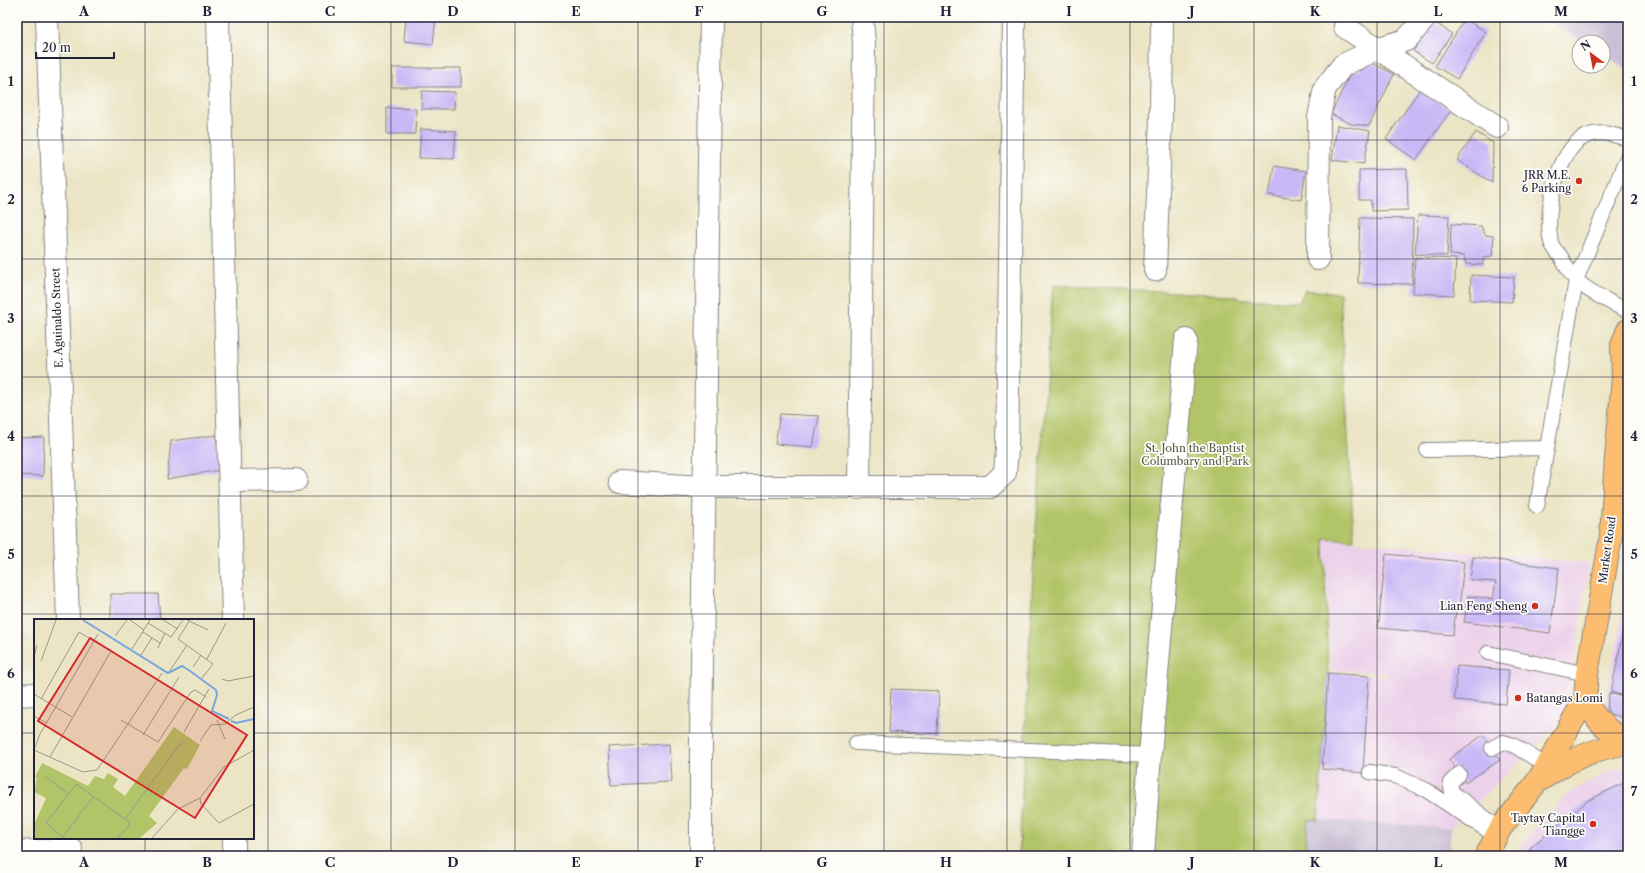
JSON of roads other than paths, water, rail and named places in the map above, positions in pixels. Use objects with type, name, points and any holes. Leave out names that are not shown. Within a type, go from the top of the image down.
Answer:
[{"type":"main road","name":"Market Road","points":[[1585,699],[1587,674],[1611,536],[1616,458],[1626,379],[1622,345],[1628,330]]},
{"type":"main road","points":[[1585,699],[1599,722],[1610,731],[1628,740]]},
{"type":"main road","points":[[1486,856],[1498,833],[1542,775],[1585,699]]},
{"type":"main road","points":[[1542,775],[1582,755],[1608,746],[1628,743]]},
{"type":"street","name":"E. Aguinaldo Street","points":[[48,17],[68,619]]},
{"type":"street","points":[[218,17],[230,481],[232,619]]},
{"type":"street","points":[[701,856],[704,487],[711,17]]},
{"type":"street","points":[[859,488],[864,43],[862,17]]},
{"type":"street","points":[[620,482],[704,487],[859,488],[990,486],[1005,473],[1008,449],[1014,17]]},
{"type":"street","points":[[1155,270],[1162,118],[1162,17]]},
{"type":"street","points":[[1318,258],[1319,117],[1325,88],[1343,64],[1379,48],[1406,40],[1426,17]]},
{"type":"street","points":[[1345,27],[1497,127]]},
{"type":"street","points":[[1143,856],[1150,755],[1186,340]]},
{"type":"street","points":[[230,481],[296,480]]},
{"type":"street","points":[[17,695],[34,694]]},
{"type":"street","points":[[234,839],[234,856]]},
{"type":"street","points":[[17,852],[71,848]]},
{"type":"lane","points":[[1628,139],[1605,132],[1586,136],[1572,146],[1559,170],[1551,198],[1549,219],[1551,243],[1576,280],[1611,304],[1628,311]]},
{"type":"lane","points":[[1537,506],[1576,280],[1628,155]]},
{"type":"lane","points":[[1427,450],[1547,448]]},
{"type":"lane","points":[[1488,653],[1587,674]]},
{"type":"lane","points":[[1492,748],[1503,742],[1513,745],[1542,775]]},
{"type":"lane","points":[[856,743],[1150,755]]},
{"type":"lane","points":[[1370,772],[1395,776],[1426,790],[1498,833]]},
{"type":"lane","points":[[1459,774],[1450,783],[1452,792],[1498,833]]},
{"type":"place","name":"JRR M.E. 6 Parking","points":[[1579,181]]},
{"type":"place","name":"Lian Feng Sheng","points":[[1535,606]]},
{"type":"place","name":"Batangas Lomi","points":[[1518,698]]},
{"type":"place","name":"Taytay Capital Tiangge","points":[[1593,824]]},
{"type":"park label","name":"St. John the Baptist Columbary and Park","points":[[1195,454]]}]
